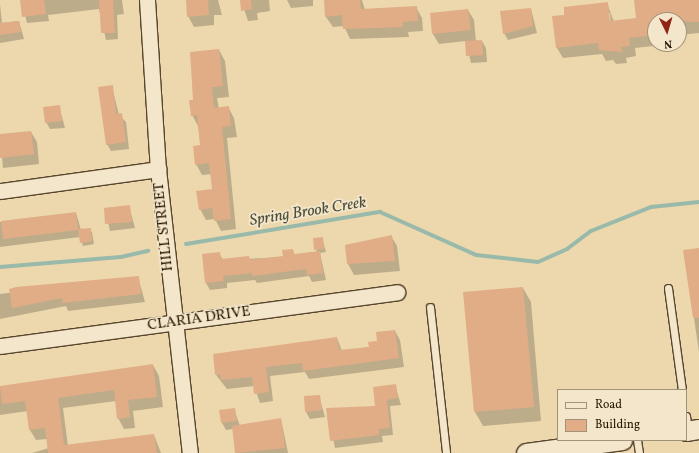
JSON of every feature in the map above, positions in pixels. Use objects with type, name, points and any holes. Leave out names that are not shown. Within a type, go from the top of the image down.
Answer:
[{"type":"street","name":"HILL STREET","points":[[147,0],[158,169],[174,322],[190,453]]},
{"type":"street","points":[[0,191],[158,169]]},
{"type":"street","name":"CLARIA DRIVE","points":[[0,346],[397,292]]},
{"type":"street","points":[[526,453],[615,441]]},
{"type":"lane","points":[[668,288],[682,389]]},
{"type":"lane","points":[[430,307],[446,453]]},
{"type":"lane","points":[[637,441],[639,453]]},
{"type":"building","points":[[20,0],[44,0],[46,14],[22,17]]},
{"type":"building","points":[[99,0],[113,0],[115,33],[101,33]]},
{"type":"building","points":[[186,0],[208,0],[209,15],[187,17]]},
{"type":"building","points":[[240,0],[251,0],[252,9],[241,11]]},
{"type":"building","points":[[324,0],[360,0],[361,9],[417,6],[418,21],[403,22],[403,27],[343,29],[342,15],[325,17]]},
{"type":"building","points":[[634,0],[699,0],[699,22],[687,21],[687,12],[647,12],[647,36],[629,38],[630,46],[621,47],[622,52],[599,50],[598,43],[556,48],[552,16],[564,15],[564,7],[608,2],[610,21],[636,18]]},
{"type":"building","points":[[531,8],[533,26],[503,34],[500,11]]},
{"type":"building","points":[[468,9],[471,30],[432,34],[430,13]]},
{"type":"building","points":[[19,21],[21,32],[0,35],[0,23]]},
{"type":"building","points":[[482,40],[483,55],[466,56],[465,41]]},
{"type":"building","points":[[219,49],[223,86],[212,87],[214,108],[229,106],[231,126],[222,127],[231,219],[214,221],[212,208],[199,210],[196,191],[212,189],[209,163],[195,165],[193,146],[200,145],[197,115],[191,116],[189,100],[193,100],[190,52]]},
{"type":"building","points":[[113,85],[116,114],[122,113],[126,142],[106,145],[98,87]]},
{"type":"building","points":[[60,105],[62,121],[45,123],[43,107]]},
{"type":"building","points":[[31,131],[34,154],[0,158],[0,134]]},
{"type":"building","points":[[130,205],[132,222],[105,224],[104,208]]},
{"type":"building","points":[[76,212],[78,230],[3,239],[1,221]]},
{"type":"building","points":[[91,228],[92,241],[80,243],[78,229]]},
{"type":"building","points":[[392,235],[395,261],[347,264],[345,245]]},
{"type":"building","points":[[323,237],[324,249],[314,250],[313,238]]},
{"type":"building","points":[[699,248],[699,318],[693,318],[683,250]]},
{"type":"building","points":[[293,249],[294,254],[320,251],[323,273],[307,275],[306,269],[252,276],[252,273],[223,276],[224,281],[205,283],[202,254],[220,252],[221,259],[249,256],[250,260],[283,256],[282,250]]},
{"type":"building","points":[[139,276],[141,294],[63,303],[62,298],[12,308],[9,289],[16,287]]},
{"type":"building","points":[[523,287],[534,407],[474,412],[463,292]]},
{"type":"building","points":[[395,330],[399,358],[303,371],[302,363],[266,367],[269,392],[254,394],[252,377],[221,380],[220,374],[215,375],[213,354],[337,337],[339,350],[369,347],[368,342],[377,341],[376,332]]},
{"type":"building","points":[[153,364],[157,397],[128,400],[130,417],[117,419],[114,390],[58,398],[64,445],[154,434],[157,453],[48,453],[45,428],[29,430],[25,401],[2,404],[0,386]]},
{"type":"building","points":[[396,384],[398,398],[387,400],[390,428],[379,429],[379,435],[330,441],[326,408],[375,406],[373,387]]},
{"type":"building","points":[[320,395],[322,410],[305,412],[304,396]]},
{"type":"building","points":[[235,408],[237,421],[221,423],[219,410]]},
{"type":"building","points":[[281,418],[285,448],[235,453],[232,426]]},
{"type":"waterway","name":"Spring Brook Creek","points":[[186,244],[380,212],[476,255],[538,262],[567,249],[591,231],[651,207],[699,202]]},
{"type":"waterway","name":"Spring Brook Creek","points":[[0,267],[121,257],[148,251]]}]
